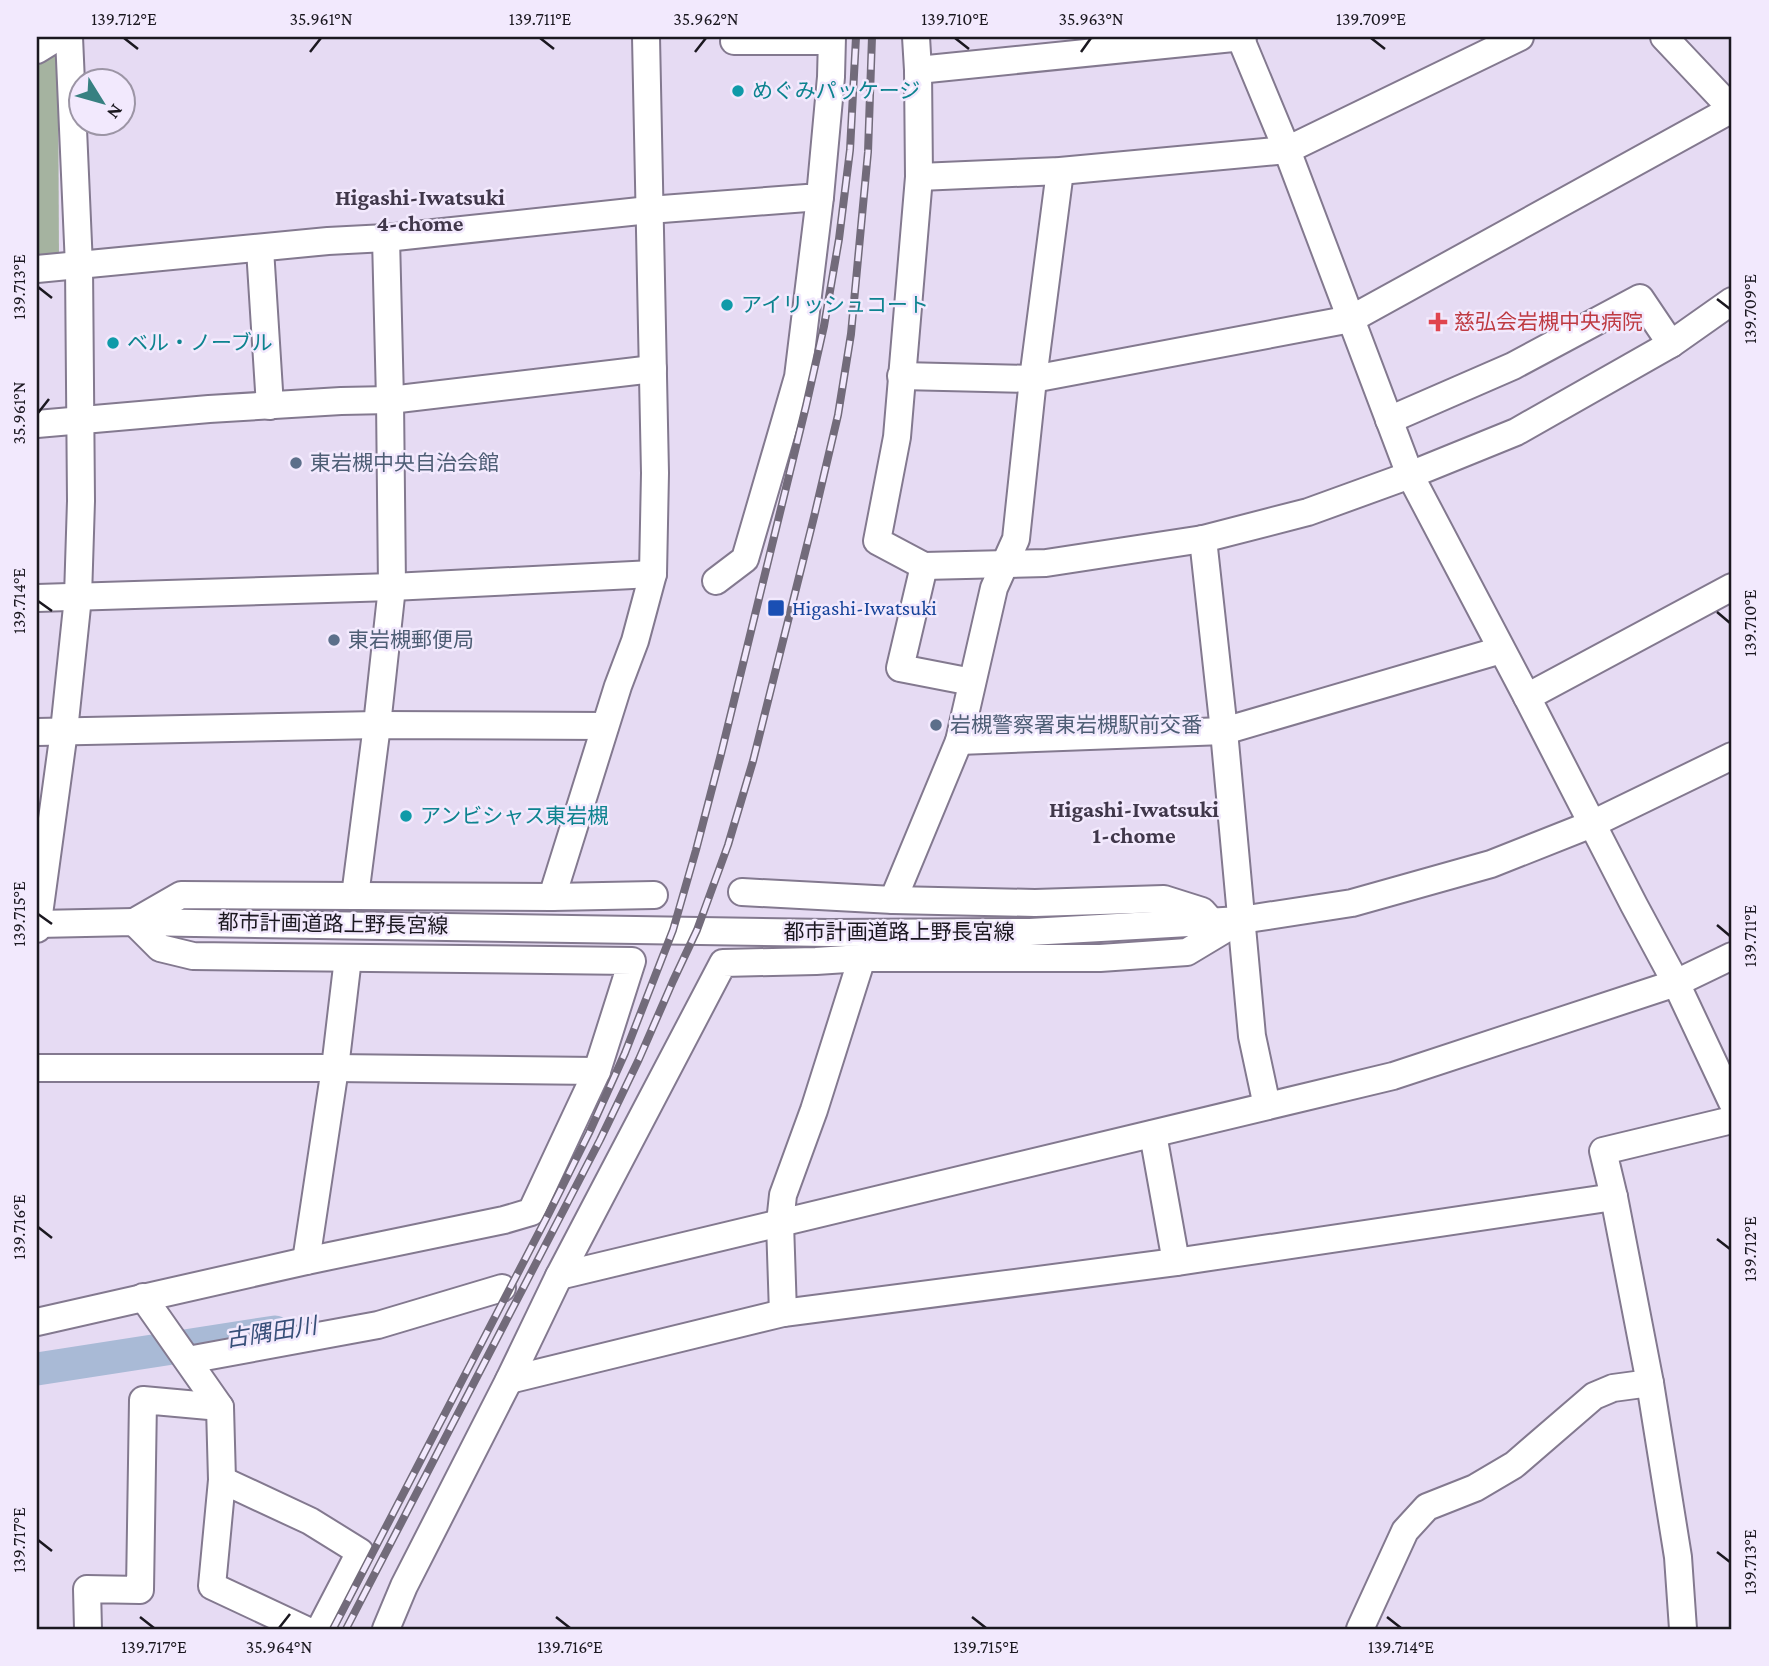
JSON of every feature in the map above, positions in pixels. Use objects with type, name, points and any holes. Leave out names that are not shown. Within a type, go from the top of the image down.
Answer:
[{"type":"street","points":[[37,50],[58,37]]},
{"type":"street","points":[[37,926],[64,731],[78,597],[81,501],[79,266],[69,37]]},
{"type":"street","points":[[552,897],[605,726],[635,641],[653,574],[655,473],[646,37]]},
{"type":"street","points":[[916,37],[919,177],[897,437],[877,541],[923,566],[1046,564],[1203,539],[1308,512],[1516,432],[1671,344],[1732,301]]},
{"type":"street","points":[[918,70],[1241,37],[1287,150],[1410,475],[1676,983],[1732,1102]]},
{"type":"street","points":[[919,177],[1060,171],[1287,150],[1520,37]]},
{"type":"street","points":[[901,376],[1033,379],[1351,319],[1732,109],[1664,37]]},
{"type":"street","points":[[716,581],[745,559],[798,377],[820,197],[831,77],[832,39],[734,41]]},
{"type":"street","points":[[893,900],[959,741],[994,588],[1016,539],[1033,379],[1060,171]]},
{"type":"street","points":[[37,269],[649,210],[820,197]]},
{"type":"street","points":[[355,896],[391,587],[386,237]]},
{"type":"street","points":[[260,249],[270,406]]},
{"type":"street","points":[[1389,420],[1513,366],[1640,298],[1671,344]]},
{"type":"street","points":[[37,424],[209,409],[390,400],[653,369]]},
{"type":"street","points":[[1203,539],[1252,1036],[1267,1106]]},
{"type":"street","points":[[923,566],[900,668],[972,682]]},
{"type":"street","points":[[37,598],[391,587],[653,574]]},
{"type":"street","points":[[1527,697],[1732,587]]},
{"type":"street","points":[[959,741],[1224,731],[1501,650]]},
{"type":"street","points":[[37,733],[377,725],[605,726]]},
{"type":"street","name":"都市計画道路上野長宮線","points":[[37,926],[134,922],[842,933],[1030,932],[1241,919],[1352,903],[1491,864],[1592,824],[1732,756]]},
{"type":"street","points":[[742,892],[893,900],[1035,903],[1164,899],[1202,911],[1212,921]]},
{"type":"street","points":[[37,1322],[531,1212],[597,1071],[632,961],[193,956],[160,948],[134,922],[181,895],[654,895]]},
{"type":"street","points":[[386,1629],[409,1575],[559,1276],[723,963],[862,958],[1100,958],[1187,952],[1241,919]]},
{"type":"street","points":[[559,1276],[1393,1076],[1676,983],[1732,956]]},
{"type":"street","points":[[306,1261],[335,1068],[348,958]]},
{"type":"street","points":[[783,1313],[780,1223],[783,1195],[814,1110],[862,958]]},
{"type":"street","points":[[37,1068],[597,1071]]},
{"type":"street","points":[[1682,1629],[1678,1557],[1650,1383],[1603,1151],[1732,1120]]},
{"type":"street","points":[[1153,1134],[1176,1262]]},
{"type":"street","points":[[509,1380],[783,1313],[1176,1262],[1614,1197]]},
{"type":"street","points":[[181,1352],[378,1325],[502,1288]]},
{"type":"street","points":[[143,1297],[220,1407],[222,1480],[212,1586],[304,1629]]},
{"type":"street","points":[[1360,1629],[1405,1531],[1427,1507],[1475,1488],[1514,1465],[1594,1396],[1613,1388],[1650,1383]]},
{"type":"street","points":[[88,1629],[87,1589],[140,1590],[143,1400],[220,1407]]},
{"type":"street","points":[[222,1480],[310,1521],[360,1552],[320,1629]]},
{"type":"green space","points":[[54,51],[58,54],[59,262],[37,264],[37,63]]},
{"type":"waterway","name":"古隅田川","points":[[37,1369],[275,1332]]},
{"type":"railway","points":[[333,1629],[589,1133],[625,1053],[673,930],[721,754],[824,326],[839,239],[850,150],[856,37]]},
{"type":"railway","points":[[346,1629],[600,1140],[697,930],[728,845],[753,761],[838,415],[851,334],[868,152],[872,37]]},
{"type":"place","name":"めぐみパッケージ","points":[[738,91]]},
{"type":"place","name":"アイリッシュコート","points":[[727,305]]},
{"type":"place","name":"慈弘会岩槻中央病院","points":[[1438,322]]},
{"type":"place","name":"ベル・ノーブル","points":[[113,343]]},
{"type":"place","name":"東岩槻中央自治会館","points":[[296,463]]},
{"type":"place","name":"Higashi-Iwatsuki","points":[[776,608]]},
{"type":"place","name":"東岩槻郵便局","points":[[334,640]]},
{"type":"place","name":"岩槻警察署東岩槻駅前交番","points":[[936,725]]},
{"type":"place","name":"アンビシャス東岩槻","points":[[406,816]]},
{"type":"district","name":"Higashi-Iwatsuki 4-chome","points":[[420,210]]},
{"type":"district","name":"Higashi-Iwatsuki 1-chome","points":[[1134,822]]}]
